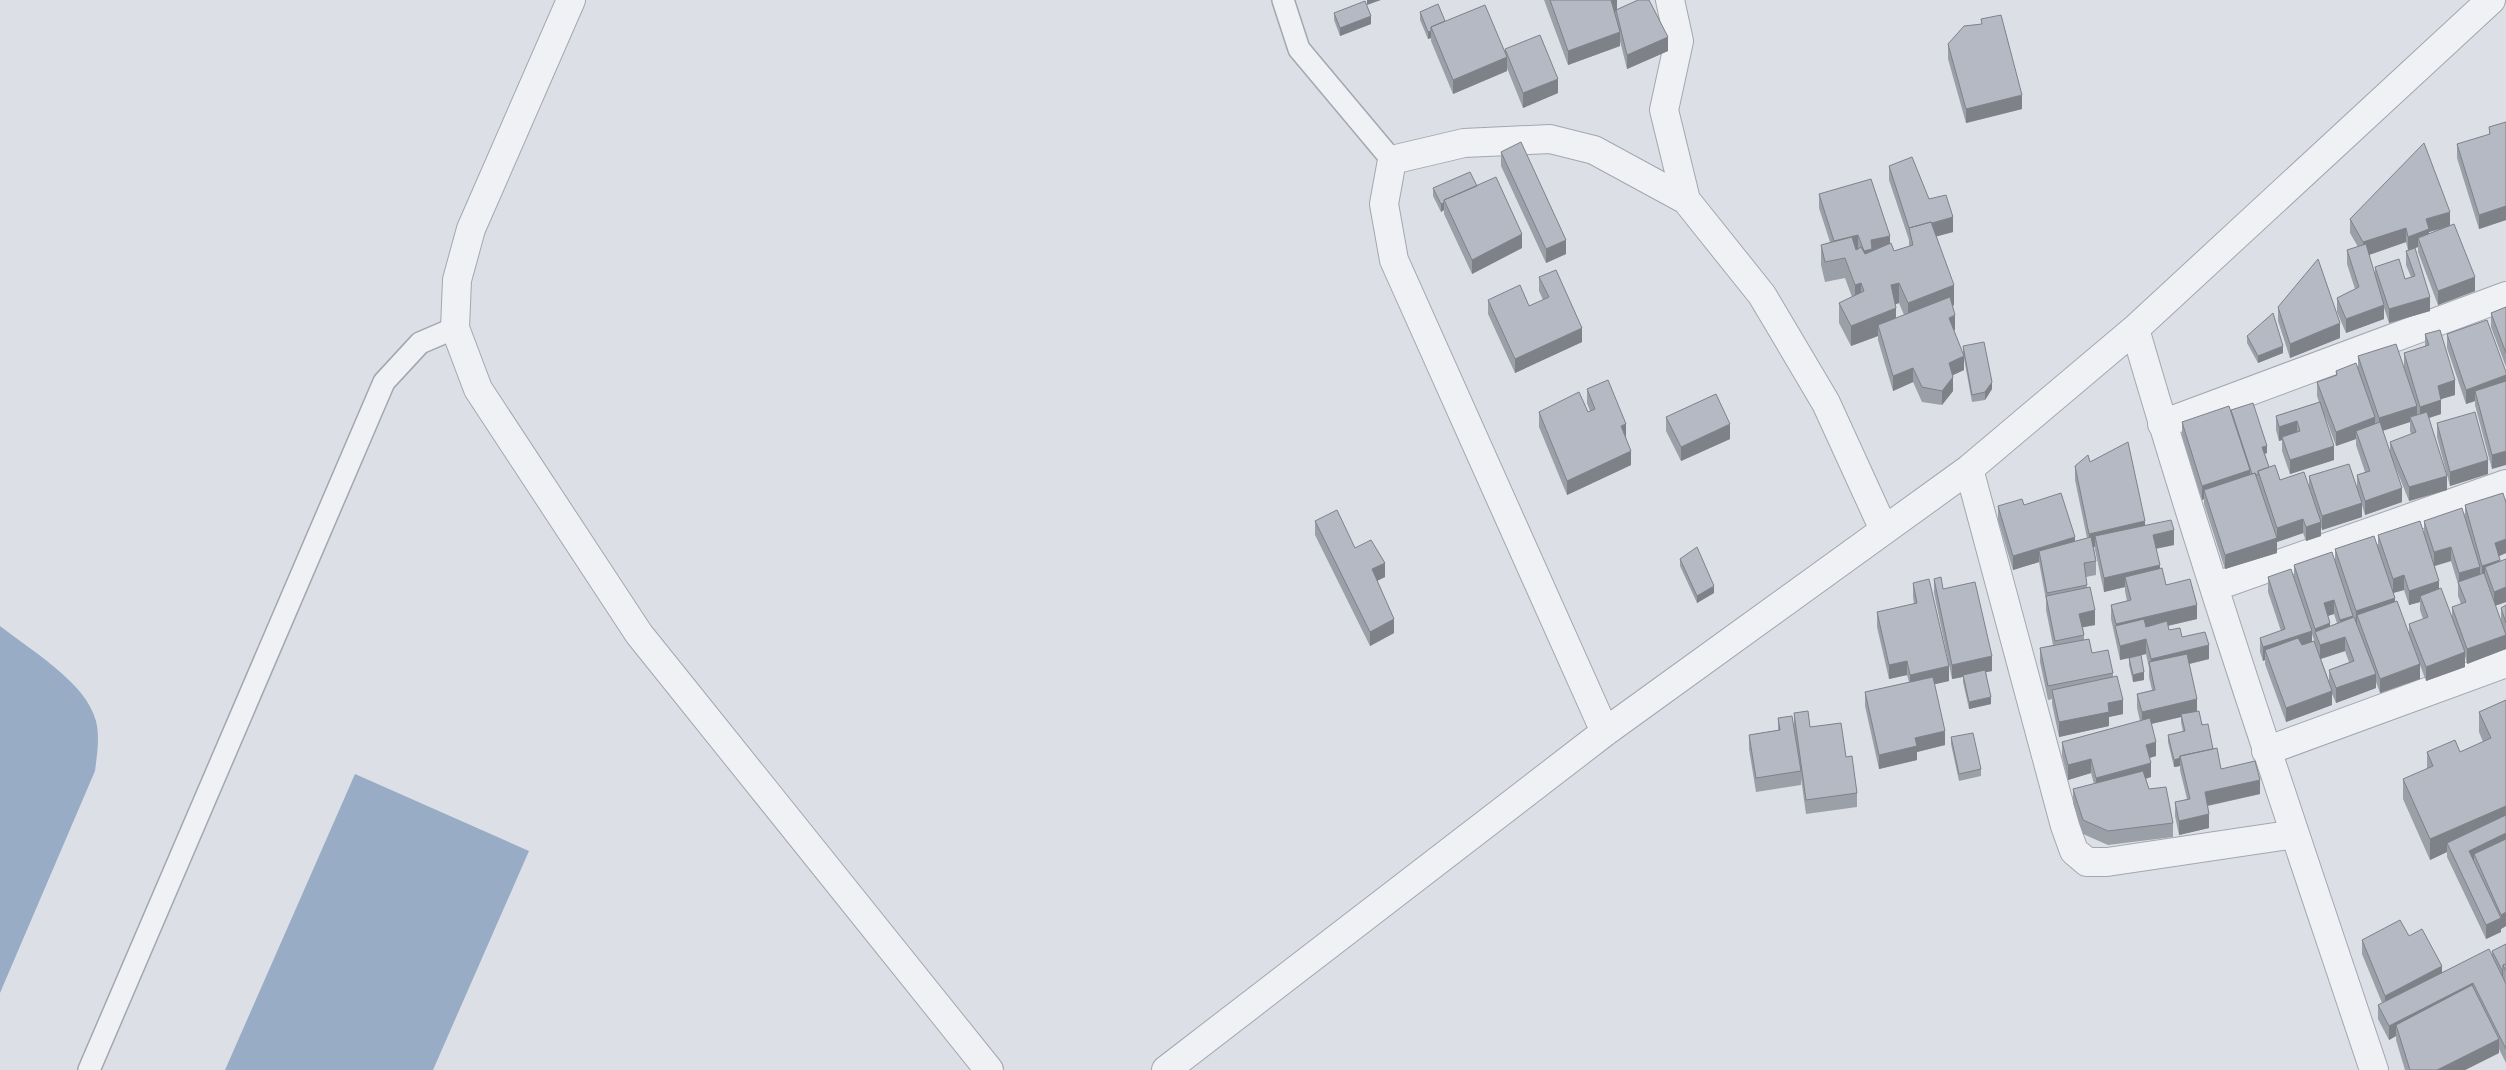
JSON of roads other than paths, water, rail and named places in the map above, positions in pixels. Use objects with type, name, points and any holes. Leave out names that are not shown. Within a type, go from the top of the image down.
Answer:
[{"type":"street","points":[[572,0],[471,229],[457,280],[455,328],[478,389],[639,634],[989,1070]]},
{"type":"street","points":[[1670,0],[1679,40],[1664,110],[1686,200]]},
{"type":"street","points":[[1166,1070],[1605,732],[1969,469],[2135,329],[2491,0]]},
{"type":"street","points":[[1605,732],[1394,260],[1384,204],[1392,160],[1464,143],[1550,139],[1594,150],[1686,200],[1762,296],[1826,403],[1884,530]]},
{"type":"street","points":[[2162,424],[2506,296]]},
{"type":"street","points":[[2135,329],[2162,424],[2266,751],[2374,1070]]},
{"type":"street","points":[[1969,469],[2065,826],[2074,851],[2088,862],[2107,862],[2295,834]]},
{"type":"street","points":[[2214,587],[2506,484]]},
{"type":"street","points":[[2266,751],[2506,663]]},
{"type":"lane","points":[[1282,0],[1299,49],[1392,160]]},
{"type":"lane","points":[[88,1070],[384,382],[420,343],[455,328]]},
{"type":"water","points":[[0,626],[56,668],[81,693],[96,721],[98,740],[95,771],[0,993]]},
{"type":"water","points":[[355,774],[529,851],[433,1070],[225,1070]]}]
